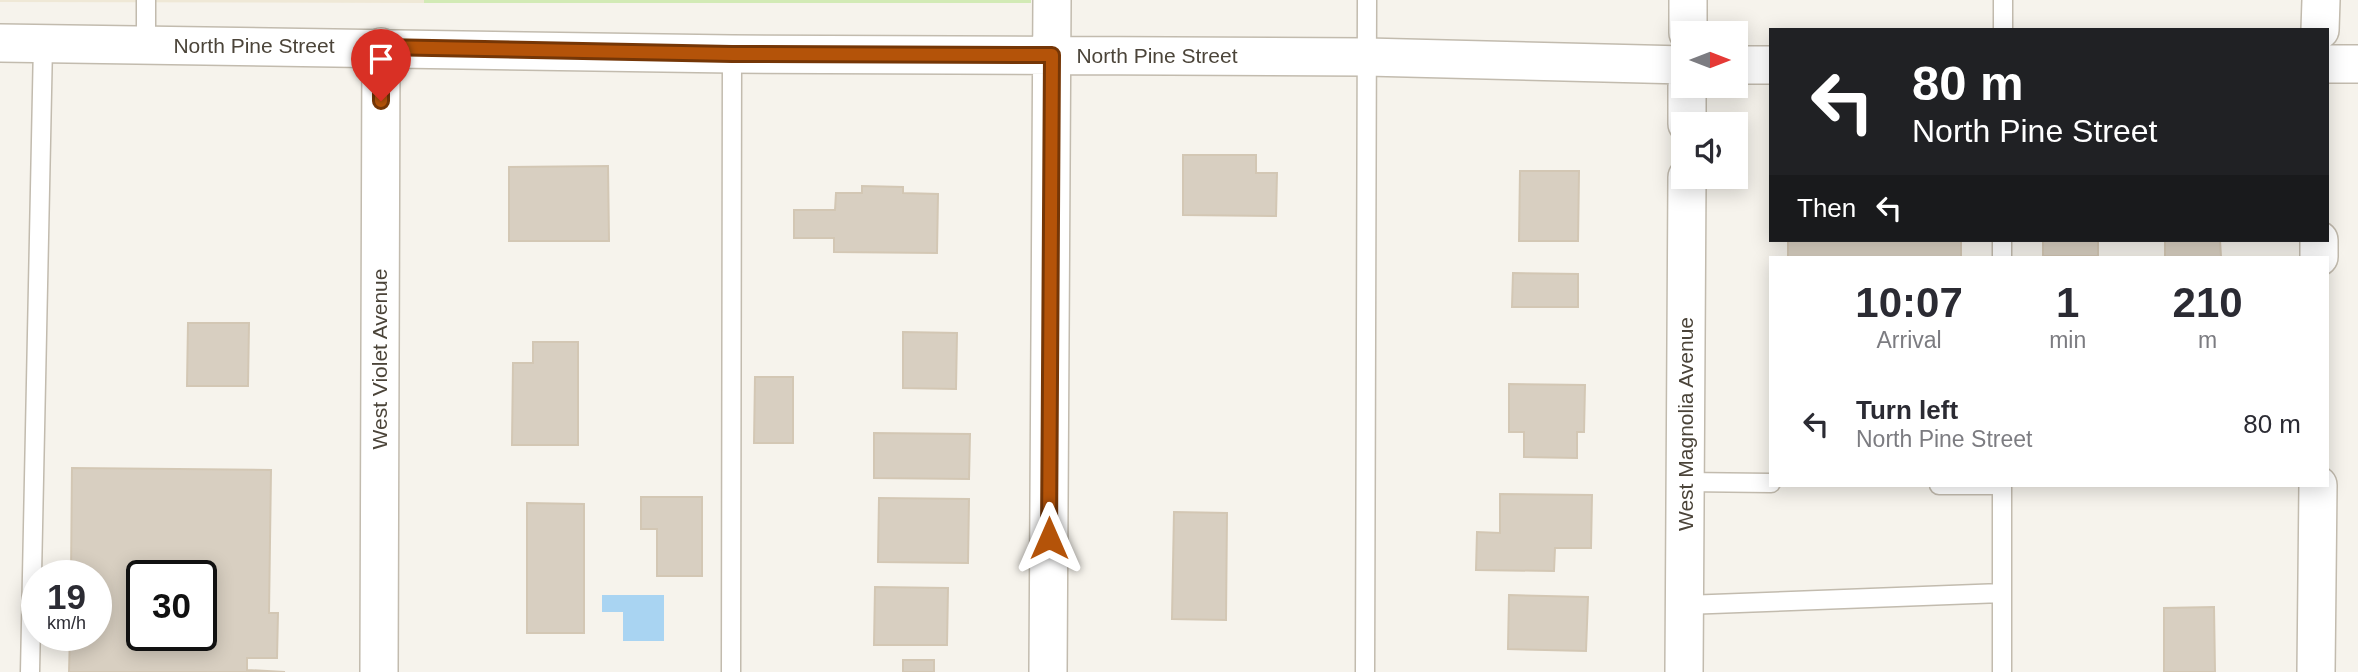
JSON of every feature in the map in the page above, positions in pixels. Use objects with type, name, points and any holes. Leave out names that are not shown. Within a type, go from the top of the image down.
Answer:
[{"type":"street","points":[[1048,672],[1052,0]]},
{"type":"street","points":[[1688,0],[1688,21]]},
{"type":"street","points":[[2320,28],[2321,0]]},
{"type":"street","name":"North Pine Street","points":[[0,43],[732,54],[1367,57],[1671,65]]},
{"type":"street","name":"West Violet Avenue","points":[[379,672],[381,47]]},
{"type":"street","points":[[2329,64],[2358,64]]},
{"type":"street","points":[[1748,65],[1769,65]]},
{"type":"street","name":"West Magnolia Avenue","points":[[1685,672],[1687,189]]},
{"type":"street","points":[[2316,672],[2318,487]]},
{"type":"lane","points":[[146,0],[146,45]]},
{"type":"lane","points":[[1365,672],[1367,0]]},
{"type":"lane","points":[[2003,0],[2003,28]]},
{"type":"lane","points":[[30,672],[43,44]]},
{"type":"lane","points":[[731,672],[732,54]]},
{"type":"lane","points":[[1685,482],[1769,483]]},
{"type":"lane","points":[[2002,487],[2002,672]]},
{"type":"lane","points":[[1685,605],[2002,593]]},
{"type":"shaded area","points":[[1031,0],[1031,3],[0,2]]},
{"type":"green space","points":[[424,0],[1031,0],[1031,3],[424,3]]},
{"type":"water","points":[[602,595],[664,595],[664,641],[623,641],[623,612],[602,612]]},
{"type":"building","points":[[1183,155],[1256,155],[1256,173],[1277,173],[1276,216],[1183,215]]},
{"type":"building","points":[[608,166],[609,241],[509,241],[509,167]]},
{"type":"building","points":[[1520,171],[1579,171],[1578,241],[1519,241]]},
{"type":"building","points":[[862,186],[903,187],[903,193],[938,194],[937,253],[834,252],[834,238],[794,238],[794,210],[835,210],[836,193],[862,193]]},
{"type":"building","points":[[1788,242],[1961,242],[1961,256],[1788,256]]},
{"type":"building","points":[[2043,242],[2098,242],[2098,256],[2043,256]]},
{"type":"building","points":[[2165,242],[2220,242],[2221,256],[2165,256]]},
{"type":"building","points":[[1513,273],[1578,274],[1578,307],[1512,307]]},
{"type":"building","points":[[188,323],[249,323],[248,386],[187,386]]},
{"type":"building","points":[[903,332],[957,333],[956,389],[903,388]]},
{"type":"building","points":[[533,342],[578,342],[578,445],[512,445],[513,363],[533,363]]},
{"type":"building","points":[[755,377],[793,377],[793,443],[754,443]]},
{"type":"building","points":[[1509,384],[1585,385],[1584,432],[1577,432],[1577,458],[1524,457],[1524,432],[1509,432]]},
{"type":"building","points":[[874,433],[970,434],[969,479],[874,478]]},
{"type":"building","points":[[72,468],[271,470],[269,613],[278,613],[277,658],[247,658],[247,670],[285,672],[69,672],[70,651],[112,651],[112,560],[71,560]]},
{"type":"building","points":[[1500,494],[1592,495],[1591,548],[1555,548],[1554,571],[1476,570],[1477,532],[1500,533]]},
{"type":"building","points":[[641,497],[702,497],[702,576],[657,576],[657,529],[641,529]]},
{"type":"building","points":[[879,498],[969,499],[968,563],[878,562]]},
{"type":"building","points":[[527,503],[584,504],[584,633],[527,633]]},
{"type":"building","points":[[1174,512],[1227,513],[1226,620],[1172,619]]},
{"type":"building","points":[[875,587],[948,588],[947,645],[874,645]]},
{"type":"building","points":[[1509,595],[1588,597],[1586,651],[1508,649]]},
{"type":"building","points":[[2214,607],[2215,672],[2164,672],[2164,608]]},
{"type":"building","points":[[903,660],[934,660],[934,672],[903,672]]},
{"type":"route","points":[[381,101],[381,47],[732,54],[1052,55],[1049,538]]}]
